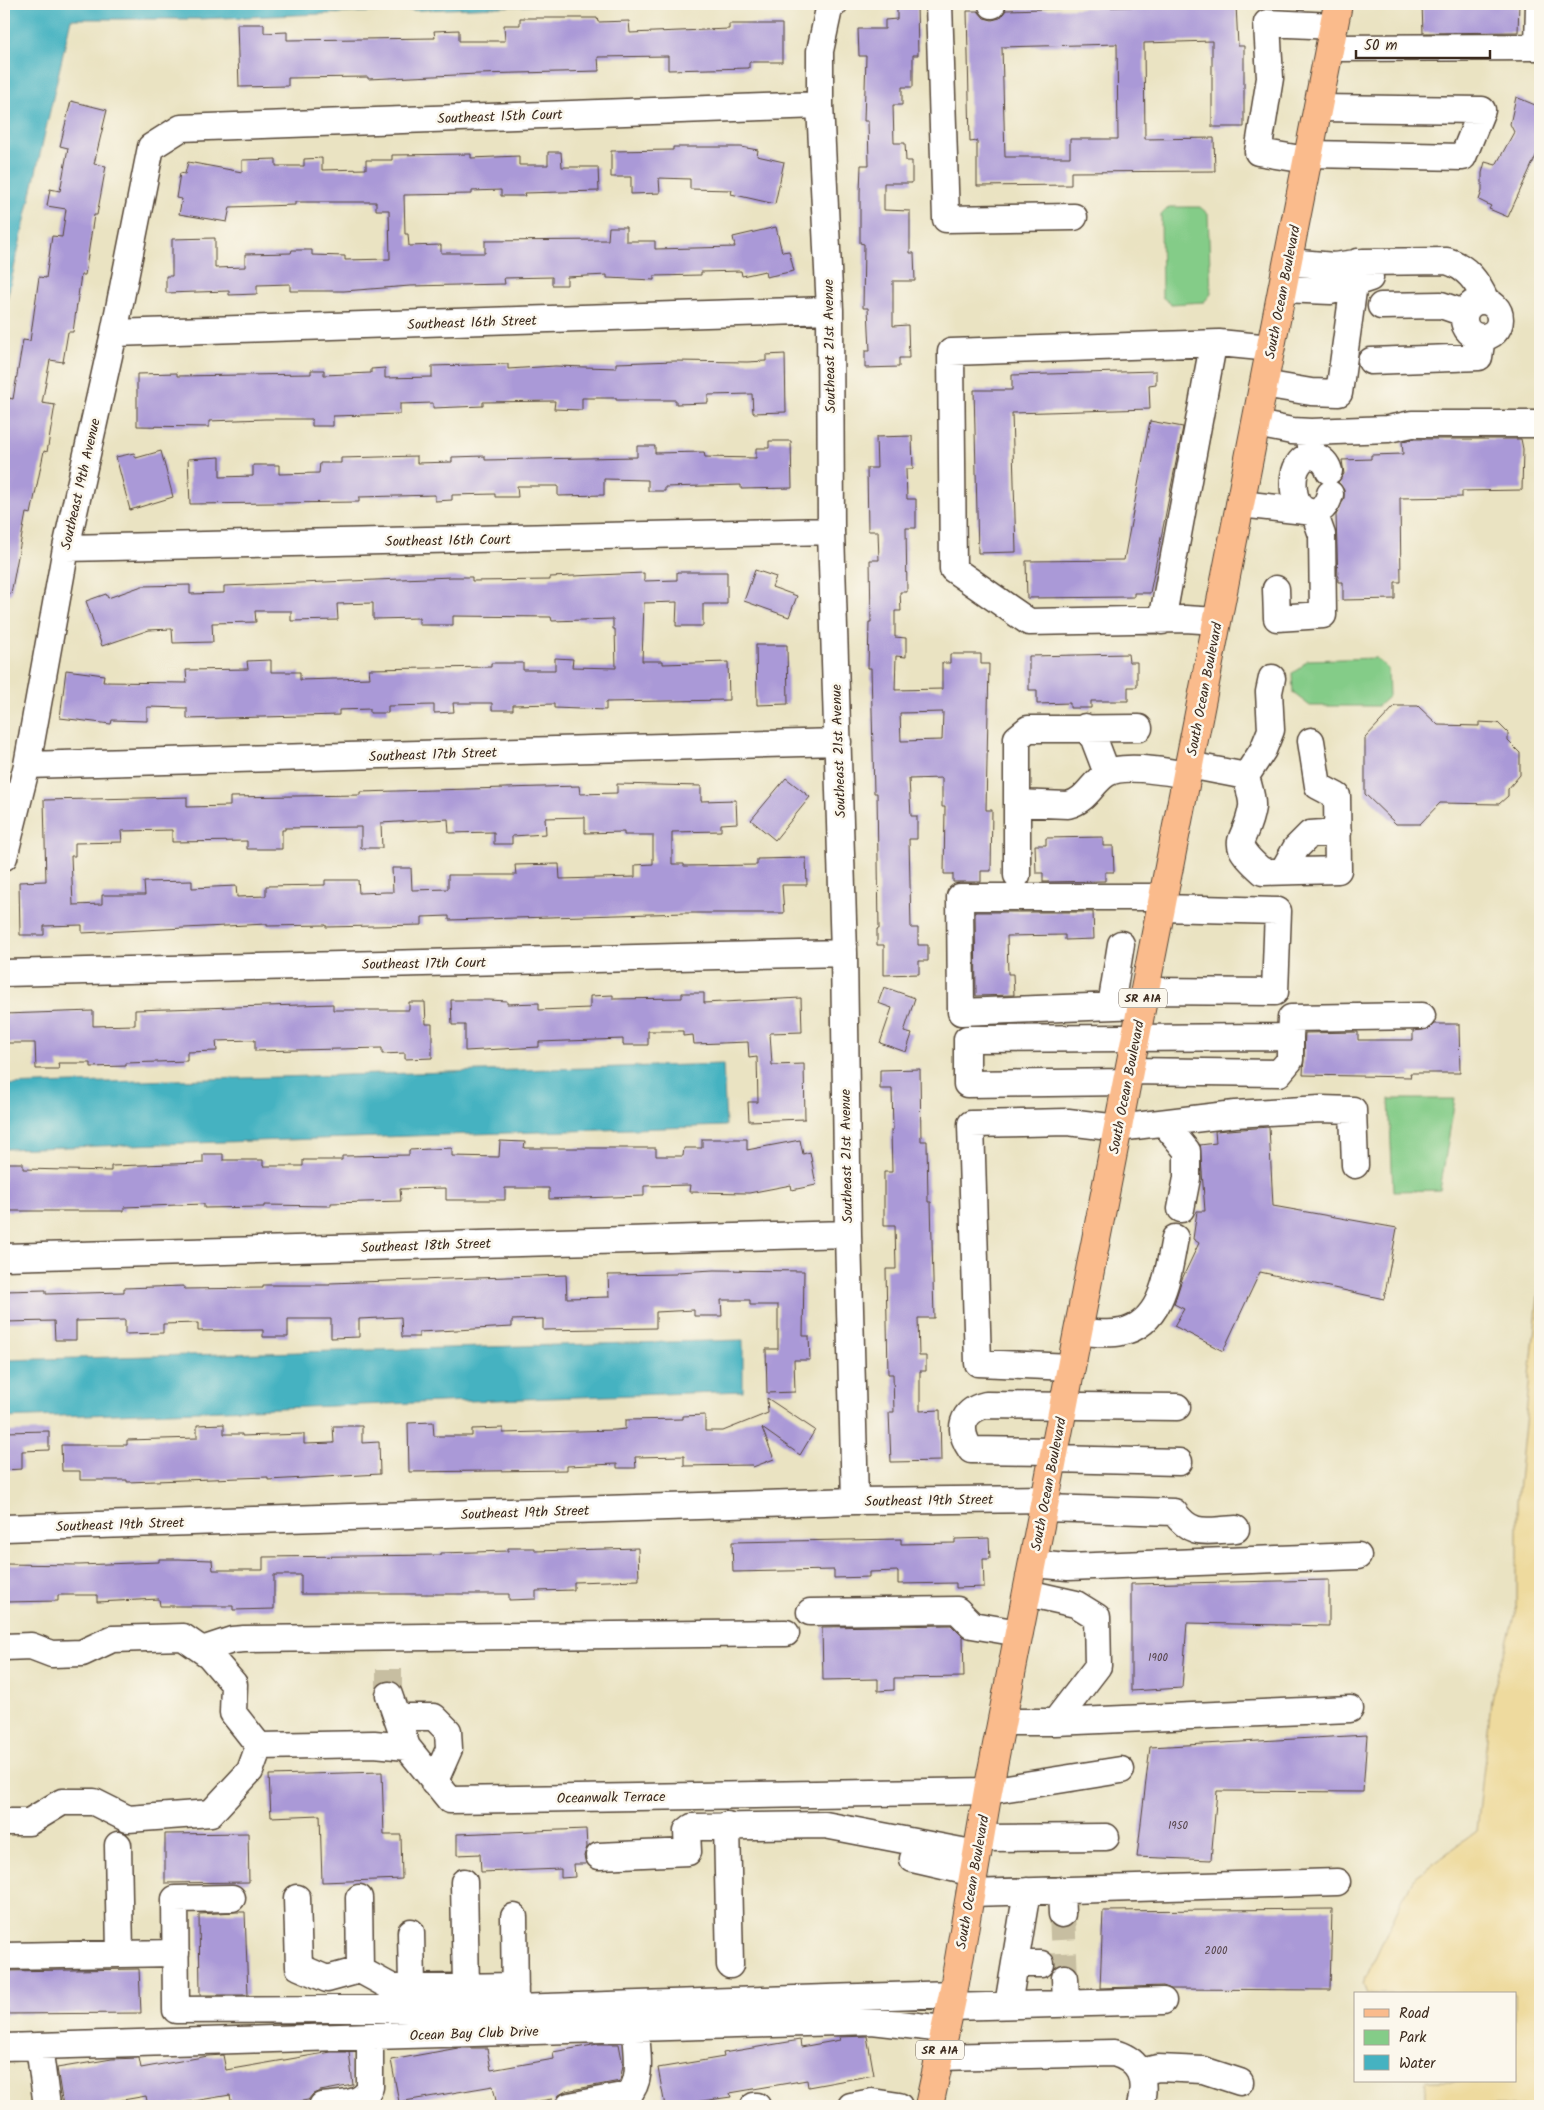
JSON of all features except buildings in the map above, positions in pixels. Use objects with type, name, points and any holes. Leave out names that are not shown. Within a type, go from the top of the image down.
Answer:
[{"type":"main road","name":"South Ocean Boulevard","points":[[949,2010],[988,1791],[1334,26]]},
{"type":"main road","name":"SR A1A","points":[[929,2106],[949,2010]]},
{"type":"street","name":"Southeast 21st Avenue","points":[[834,4],[829,9],[820,51],[820,105],[830,310],[831,531],[844,954],[848,1234],[855,1501]]},
{"type":"street","points":[[939,4],[946,219],[1074,218]]},
{"type":"street","points":[[1318,108],[1482,110],[1463,157],[1308,157],[1258,152],[1270,78],[1267,23],[1334,26],[1538,47],[1539,4]]},
{"type":"street","name":"Southeast 15th Court","points":[[181,128],[820,105]]},
{"type":"street","name":"Southeast 19th Avenue","points":[[4,857],[27,765],[66,548],[114,333],[151,146],[181,128]]},
{"type":"street","points":[[1288,262],[1334,266],[1356,273],[1447,261],[1458,264],[1472,276],[1473,306],[1463,321],[1473,335],[1482,337],[1480,357],[1372,360]]},
{"type":"street","points":[[1282,289],[1332,291],[1356,273]]},
{"type":"street","points":[[1264,384],[1311,392],[1339,393],[1356,273]]},
{"type":"street","points":[[1380,306],[1473,306]]},
{"type":"street","name":"Southeast 16th Street","points":[[114,333],[830,310]]},
{"type":"street","points":[[1217,621],[1185,619],[1162,621],[1029,622],[953,569],[951,352],[1212,345],[1220,343],[1271,348]]},
{"type":"street","points":[[1162,621],[1212,345]]},
{"type":"street","points":[[1256,424],[1292,431],[1317,479],[1322,535],[1323,615],[1277,618],[1276,589]]},
{"type":"street","points":[[1240,504],[1317,479],[1388,429],[1412,424],[1540,424]]},
{"type":"street","name":"Southeast 16th Court","points":[[66,548],[831,531]]},
{"type":"street","points":[[1272,678],[1268,692],[1271,730],[1264,750],[1246,776],[1252,805],[1240,842],[1242,854],[1263,872],[1338,870],[1337,796],[1318,786],[1311,741]]},
{"type":"street","points":[[1085,727],[1094,740],[1107,773]]},
{"type":"street","points":[[1017,875],[1017,738],[1028,729],[1139,728]]},
{"type":"street","name":"Southeast 17th Street","points":[[27,765],[838,742]]},
{"type":"street","points":[[1017,803],[1075,803],[1086,796],[1107,773],[1137,768],[1188,770],[1246,776]]},
{"type":"street","points":[[1284,871],[1296,848],[1310,834],[1338,832]]},
{"type":"street","points":[[960,897],[1162,902],[1278,911],[1275,992],[1144,998],[1111,1006],[961,1012],[960,897]]},
{"type":"street","points":[[1111,1006],[1121,944]]},
{"type":"street","name":"Southeast 17th Court","points":[[4,973],[844,954]]},
{"type":"street","points":[[1290,1037],[967,1040],[967,1084],[1280,1073],[1290,1060],[1291,1018],[1422,1016]]},
{"type":"street","points":[[1072,1367],[978,1363],[972,1124],[1068,1122],[1118,1128],[1235,1114],[1320,1109],[1353,1110],[1356,1165]]},
{"type":"street","points":[[1164,1122],[1188,1151],[1187,1178],[1181,1210]]},
{"type":"street","name":"Southeast 18th Street","points":[[4,1257],[848,1234]]},
{"type":"street","points":[[1078,1332],[1119,1333],[1135,1329],[1149,1318],[1167,1281],[1175,1238]]},
{"type":"street","points":[[1177,1407],[986,1405],[976,1408],[968,1414],[964,1423],[965,1442],[972,1450],[1179,1462]]},
{"type":"street","name":"Southeast 19th Street","points":[[4,1528],[855,1501],[1045,1503],[1174,1512],[1183,1524],[1193,1531],[1236,1529]]},
{"type":"street","points":[[1033,1564],[1076,1566],[1358,1556]]},
{"type":"street","points":[[1069,1603],[1076,1566]]},
{"type":"street","points":[[1027,1593],[1069,1603],[1097,1617],[1098,1666],[1055,1722]]},
{"type":"street","points":[[810,1612],[957,1610],[972,1625],[1019,1633]]},
{"type":"street","points":[[202,1650],[232,1640],[244,1639],[390,1648],[786,1633]]},
{"type":"street","points":[[4,1647],[31,1646],[52,1654],[82,1653],[112,1639],[182,1638],[210,1656],[234,1684],[233,1713],[259,1746]]},
{"type":"street","name":"Oceanwalk Terrace","points":[[434,1784],[449,1749],[448,1731],[434,1717],[393,1706],[407,1747],[434,1784],[450,1800],[988,1791],[1121,1770]]},
{"type":"street","points":[[1002,1722],[1055,1722],[1350,1709]]},
{"type":"street","points":[[259,1746],[374,1744],[407,1747]]},
{"type":"street","points":[[4,1822],[29,1822],[62,1802],[94,1802],[128,1819],[210,1813],[250,1771],[259,1746]]},
{"type":"street","points":[[599,1856],[688,1852],[687,1831],[692,1827],[727,1833],[825,1825],[975,1864],[1027,1891],[1062,1902],[1337,1882]]},
{"type":"street","points":[[727,1833],[730,1965]]},
{"type":"street","points":[[975,1864],[1106,1837]]},
{"type":"street","points":[[118,1845],[120,1954]]},
{"type":"street","points":[[464,1882],[466,1986]]},
{"type":"street","points":[[1008,2005],[1027,1891]]},
{"type":"street","points":[[232,1898],[175,1899],[176,2010],[515,1997],[949,2010],[1008,2005],[1066,1991],[1163,2001]]},
{"type":"street","points":[[297,1898],[298,1967],[327,1979],[360,1970],[393,1988],[466,1986],[515,1997]]},
{"type":"street","points":[[359,1898],[360,1970]]},
{"type":"street","points":[[514,1917],[515,1997]]},
{"type":"street","points":[[411,1932],[412,1987]]},
{"type":"street","points":[[4,1956],[176,1953]]},
{"type":"street","points":[[1015,1964],[1041,1964]]},
{"type":"street","name":"Ocean Bay Club Drive","points":[[4,2047],[872,2021],[949,2010]]},
{"type":"street","points":[[569,2106],[628,2095],[635,2088],[637,2080],[636,2028]]},
{"type":"street","points":[[322,2106],[360,2100],[367,2095],[370,2087],[370,2036]]},
{"type":"street","points":[[38,2046],[47,2106]]},
{"type":"street","points":[[939,2057],[1114,2053],[1126,2057],[1138,2067],[1143,2090],[1140,2106]]},
{"type":"street","points":[[1140,2072],[1158,2068],[1203,2070],[1240,2082]]},
{"type":"street","points":[[851,2106],[872,2102],[899,2106]]},
{"type":"green space","points":[[1169,207],[1200,207],[1208,214],[1211,294],[1204,302],[1171,304],[1162,297],[1161,215]]},
{"type":"green space","points":[[1376,658],[1388,669],[1389,696],[1378,706],[1310,706],[1293,693],[1292,673],[1307,660]]},
{"type":"green space","points":[[1389,1099],[1455,1099],[1440,1190],[1393,1191]]},
{"type":"sand","points":[[1540,1278],[1540,2106],[1426,2106],[1426,2082],[1516,2082],[1516,1992],[1366,1992],[1363,1984],[1411,1880],[1477,1831],[1491,1700],[1517,1606],[1517,1501]]},
{"type":"water","points":[[4,4],[571,4],[197,19],[71,19],[4,312]]},
{"type":"water","points":[[723,1064],[726,1126],[4,1149],[4,1085]]},
{"type":"water","points":[[743,1340],[743,1391],[4,1418],[4,1360]]},
{"type":"tunnel","points":[[389,1657],[389,1695]]},
{"type":"tunnel","points":[[1062,1914],[1065,1978]]}]
